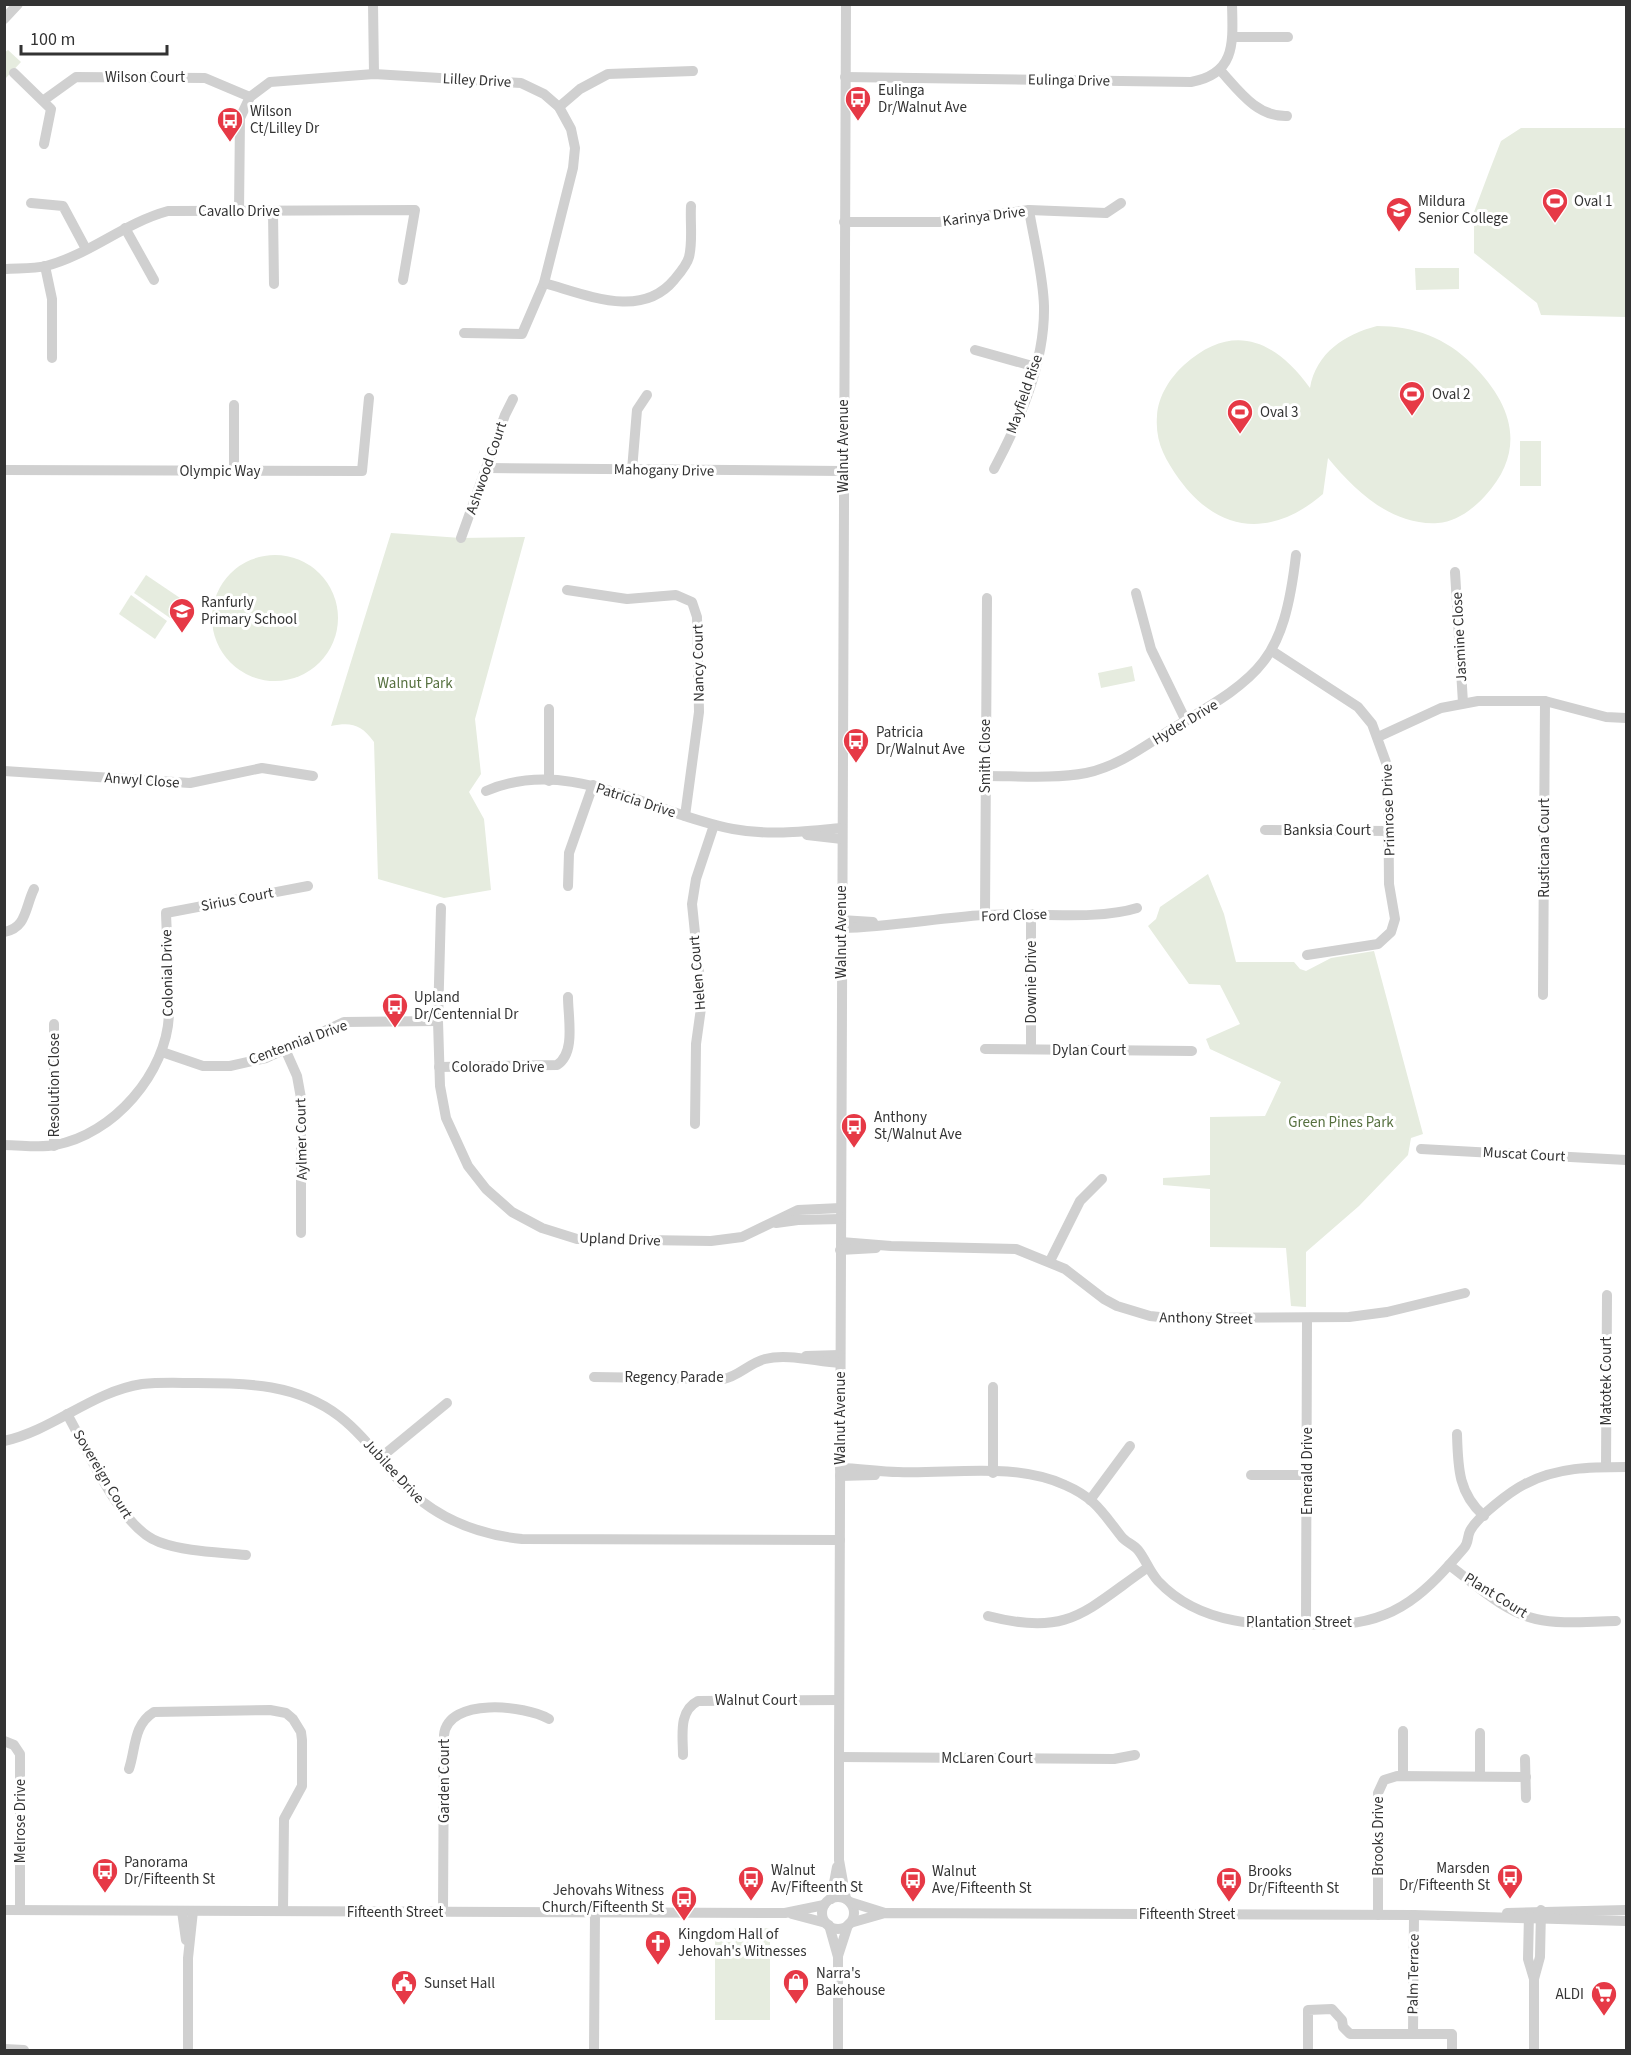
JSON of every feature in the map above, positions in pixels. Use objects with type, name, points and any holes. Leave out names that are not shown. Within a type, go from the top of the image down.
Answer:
[{"type":"street","points":[[373,4],[374,74]]},
{"type":"street","name":"Walnut Avenue","points":[[846,4],[842,471],[839,1860],[848,1901]]},
{"type":"street","points":[[1232,4],[1233,37],[1228,60],[1220,70],[1256,107],[1275,116],[1287,116]]},
{"type":"street","points":[[1233,37],[1288,37]]},
{"type":"street","name":"Eulinga Drive","points":[[845,77],[1191,82],[1209,79],[1220,70]]},
{"type":"street","points":[[559,107],[580,89],[608,74],[693,71]]},
{"type":"street","points":[[14,73],[51,109],[44,144]]},
{"type":"street","name":"Lilley Drive","points":[[250,97],[270,82],[374,74],[521,83],[544,94],[559,107],[570,129],[575,148],[573,168],[544,283],[522,334],[464,333]]},
{"type":"street","name":"Wilson Court","points":[[44,100],[76,77],[205,78],[250,97]]},
{"type":"street","points":[[239,212],[240,118],[250,97]]},
{"type":"street","points":[[31,203],[63,206],[86,249]]},
{"type":"street","name":"Karinya Drive","points":[[844,222],[939,222],[1029,210],[1106,213],[1121,203]]},
{"type":"street","points":[[544,283],[618,302],[634,303],[651,298],[668,287],[689,258],[691,206]]},
{"type":"street","name":"Cavallo Drive","points":[[4,269],[45,266],[86,249],[144,217],[168,211],[415,210],[403,280]]},
{"type":"street","name":"Mayfield Rise","points":[[994,469],[1036,368],[1044,304],[1029,210]]},
{"type":"street","points":[[273,212],[274,284]]},
{"type":"street","points":[[124,228],[154,280]]},
{"type":"street","points":[[45,266],[53,306],[52,358]]},
{"type":"street","points":[[975,350],[1036,368]]},
{"type":"street","points":[[632,470],[637,410],[647,395]]},
{"type":"street","name":"Olympic Way","points":[[4,470],[362,471],[369,398]]},
{"type":"street","name":"Ashwood Court","points":[[461,538],[505,415],[513,399]]},
{"type":"street","points":[[234,405],[234,471]]},
{"type":"street","name":"Mahogany Drive","points":[[487,468],[842,471]]},
{"type":"street","name":"Hyder Drive","points":[[985,776],[1074,774],[1099,769],[1126,757],[1243,685],[1272,651],[1290,606],[1296,555]]},
{"type":"street","name":"Jasmine Close","points":[[1455,572],[1463,703]]},
{"type":"street","name":"Nancy Court","points":[[567,590],[627,599],[676,596],[692,602],[697,617],[699,712],[685,816]]},
{"type":"street","points":[[1136,593],[1151,649],[1186,721]]},
{"type":"street","name":"Smith Close","points":[[985,915],[987,598]]},
{"type":"street","name":"Primrose Drive","points":[[1272,651],[1349,699],[1365,715],[1378,737],[1388,768],[1389,884],[1395,919],[1388,938],[1378,944],[1307,955]]},
{"type":"street","points":[[1378,737],[1441,708],[1463,703],[1545,701],[1606,717],[1626,718]]},
{"type":"street","name":"Rusticana Court","points":[[1543,995],[1545,701]]},
{"type":"street","points":[[549,709],[549,781]]},
{"type":"street","name":"Anwyl Close","points":[[4,771],[190,783],[262,768],[313,776]]},
{"type":"street","name":"Patricia Drive","points":[[486,791],[513,783],[549,781],[593,785],[714,825],[747,832],[842,834]]},
{"type":"street","points":[[568,886],[569,853],[593,785]]},
{"type":"street","name":"Helen Court","points":[[695,1124],[696,1044],[702,1001],[692,904],[696,879],[714,825]]},
{"type":"street","name":"Banksia Court","points":[[1265,830],[1389,831]]},
{"type":"street","name":"Sirius Court","points":[[166,913],[308,886]]},
{"type":"street","points":[[4,932],[14,931],[21,924],[34,889]]},
{"type":"street","name":"Upland Drive","points":[[441,908],[439,1067],[446,1118],[463,1158],[486,1189],[512,1212],[534,1224],[577,1239],[665,1241],[727,1240],[770,1225],[841,1214]]},
{"type":"street","name":"Ford Close","points":[[842,924],[913,924],[985,915],[1115,914],[1137,908]]},
{"type":"street","name":"Colonial Drive","points":[[4,1145],[54,1146],[101,1126],[127,1104],[147,1079],[162,1052],[169,1016],[166,913]]},
{"type":"street","name":"Downie Drive","points":[[1031,914],[1031,1049]]},
{"type":"street","name":"Colorado Drive","points":[[439,1067],[556,1065],[565,1058],[568,1049],[568,997]]},
{"type":"street","name":"Centennial Drive","points":[[162,1052],[203,1066],[230,1066],[266,1058],[344,1022],[438,1021]]},
{"type":"street","name":"Resolution Close","points":[[54,1024],[54,1146]]},
{"type":"street","name":"Aylmer Court","points":[[285,1049],[297,1076],[301,1098],[301,1233]]},
{"type":"street","name":"Dylan Court","points":[[985,1049],[1192,1051]]},
{"type":"street","name":"Muscat Court","points":[[1421,1149],[1626,1160]]},
{"type":"street","points":[[1050,1261],[1080,1201],[1102,1179]]},
{"type":"street","name":"Anthony Street","points":[[841,1246],[1002,1247],[1023,1251],[1065,1269],[1104,1299],[1150,1316],[1307,1319],[1369,1315],[1465,1293]]},
{"type":"street","name":"Matotek Court","points":[[1606,1294],[1606,1467]]},
{"type":"street","name":"Emerald Drive","points":[[1306,1623],[1307,1319]]},
{"type":"street","name":"Regency Parade","points":[[594,1377],[723,1379],[762,1360],[840,1359]]},
{"type":"street","name":"Jubilee Drive","points":[[4,1441],[33,1432],[110,1391],[144,1384],[245,1383],[268,1385],[291,1391],[321,1404],[352,1427],[424,1504],[451,1520],[488,1534],[522,1539],[840,1540]]},
{"type":"street","points":[[993,1388],[993,1473]]},
{"type":"street","points":[[380,1458],[447,1403]]},
{"type":"street","name":"Sovereign Court","points":[[67,1414],[122,1511],[136,1528],[158,1542],[171,1546],[246,1555]]},
{"type":"street","points":[[1457,1434],[1458,1465],[1463,1489],[1471,1503],[1484,1516]]},
{"type":"street","points":[[1090,1500],[1130,1446]]},
{"type":"street","name":"Plantation Street","points":[[840,1472],[993,1473],[1039,1476],[1065,1485],[1090,1500],[1108,1516],[1122,1538],[1139,1552],[1147,1568],[1180,1599],[1215,1617],[1242,1623],[1306,1623],[1357,1622],[1386,1614],[1417,1597],[1449,1565],[1467,1543],[1471,1529],[1484,1516],[1503,1498],[1539,1477],[1571,1469],[1626,1467]]},
{"type":"street","points":[[1251,1475],[1307,1475]]},
{"type":"street","name":"Plant Court","points":[[1449,1565],[1527,1617],[1552,1622],[1616,1621]]},
{"type":"street","points":[[988,1616],[1025,1624],[1061,1622],[1084,1612],[1147,1568]]},
{"type":"street","name":"Walnut Court","points":[[683,1755],[683,1717],[688,1707],[698,1701],[839,1700]]},
{"type":"street","name":"Garden Court","points":[[443,1912],[444,1736],[447,1722],[457,1713],[470,1709],[531,1711],[549,1719]]},
{"type":"street","points":[[129,1769],[137,1731],[141,1723],[154,1712],[270,1710],[286,1713],[293,1719],[301,1732],[302,1773],[299,1793],[284,1819],[283,1911]]},
{"type":"street","points":[[1403,1731],[1403,1776]]},
{"type":"street","points":[[1480,1733],[1480,1776]]},
{"type":"street","name":"Melrose Drive","points":[[4,1741],[14,1745],[20,1754],[20,1910]]},
{"type":"street","name":"McLaren Court","points":[[839,1757],[1114,1759],[1135,1755]]},
{"type":"street","points":[[1525,1759],[1526,1798]]},
{"type":"street","name":"Brooks Drive","points":[[1378,1915],[1379,1787],[1387,1778],[1403,1776],[1526,1777]]},
{"type":"street","name":"Walnut Avenue","points":[[827,1902],[839,1860]]},
{"type":"street","points":[[838,1957],[823,1915],[827,1902],[838,1897],[848,1901],[854,1911],[838,1957],[838,2050]]},
{"type":"street","name":"Fifteenth Street","points":[[848,1901],[885,1913]]},
{"type":"street","name":"Fifteenth Street","points":[[785,1913],[827,1902]]},
{"type":"street","name":"Fifteenth Street","points":[[4,1910],[785,1913],[827,1924]]},
{"type":"street","name":"Fifteenth Street","points":[[849,1924],[885,1913],[1489,1916],[1626,1910]]},
{"type":"street","points":[[188,1911],[188,2050]]},
{"type":"street","points":[[594,2050],[596,1912]]},
{"type":"street","name":"Palm Terrace","points":[[1413,2034],[1414,1915]]},
{"type":"street","points":[[1534,2050],[1534,1979],[1540,1957],[1535,1915]]},
{"type":"street","name":"Fifteenth Street","points":[[1535,1915],[1626,1921]]},
{"type":"street","points":[[827,1924],[838,1928],[849,1924]]},
{"type":"street","name":"Palm Terrace","points":[[1308,2050],[1308,2010],[1332,2010],[1342,2020],[1343,2027],[1350,2034],[1452,2034],[1452,2050]]},
{"type":"street","points":[[4,2049],[24,2050]]},
{"type":"green space","points":[[8,50],[21,62],[5,79],[4,53]]},
{"type":"green space","name":"Oval 1","points":[[1521,128],[1626,128],[1626,317],[1541,315],[1537,303],[1474,253],[1474,212],[1489,172],[1501,141]]},
{"type":"green space","points":[[1415,268],[1459,268],[1459,289],[1416,290]]},
{"type":"green space","points":[[1377,326],[1416,331],[1451,347],[1472,364],[1497,395],[1510,428],[1510,445],[1506,462],[1498,479],[1470,510],[1451,520],[1438,523],[1405,519],[1376,504],[1363,494],[1328,458],[1323,494],[1285,518],[1266,523],[1247,524],[1229,520],[1211,511],[1179,479],[1159,442],[1158,409],[1166,388],[1174,376],[1202,351],[1219,343],[1236,340],[1252,342],[1268,348],[1282,358],[1297,371],[1310,388],[1318,365],[1325,355],[1343,340]]},
{"type":"green space","points":[[1520,441],[1541,441],[1541,486],[1520,486]]},
{"type":"green space","name":"Walnut Park","points":[[391,533],[461,538],[525,537],[475,719],[481,774],[469,792],[484,819],[491,890],[444,898],[378,879],[374,742],[365,731],[355,726],[344,724],[331,726]]},
{"type":"green space","points":[[275,555],[299,560],[320,573],[333,594],[338,618],[333,642],[320,663],[299,676],[275,681],[251,676],[230,663],[217,642],[212,618],[217,594],[230,573],[251,560]]},
{"type":"green space","points":[[146,575],[183,600],[170,618],[134,593]]},
{"type":"green space","points":[[131,595],[167,621],[155,639],[119,614]]},
{"type":"green space","points":[[1132,666],[1135,681],[1101,688],[1098,673]]},
{"type":"green space","name":"Green Pines Park","points":[[1208,874],[1224,914],[1236,962],[1294,962],[1300,969],[1306,971],[1331,958],[1374,951],[1423,1134],[1411,1138],[1408,1155],[1359,1206],[1306,1252],[1306,1307],[1291,1306],[1286,1248],[1210,1247],[1210,1189],[1163,1185],[1163,1178],[1210,1175],[1210,1117],[1265,1116],[1281,1082],[1210,1049],[1206,1039],[1240,1024],[1220,985],[1189,984],[1148,926],[1156,919],[1160,907]]},
{"type":"green space","points":[[770,1928],[770,2020],[715,2020],[715,1929]]},
{"type":"place","name":"Eulinga Dr/Walnut Ave","points":[[858,122]]},
{"type":"place","name":"Wilson Ct/Lilley Dr","points":[[230,143]]},
{"type":"place","name":"Oval 1","points":[[1555,224]]},
{"type":"place","name":"Mildura Senior College","points":[[1399,233]]},
{"type":"place","name":"Oval 2","points":[[1412,417]]},
{"type":"place","name":"Oval 3","points":[[1240,435]]},
{"type":"place","name":"Ranfurly Primary School","points":[[182,634]]},
{"type":"place","name":"Patricia Dr/Walnut Ave","points":[[856,764]]},
{"type":"place","name":"Upland Dr/Centennial Dr","points":[[395,1029]]},
{"type":"place","name":"Anthony St/Walnut Ave","points":[[854,1149]]},
{"type":"place","name":"Panorama Dr/Fifteenth St","points":[[105,1894]]},
{"type":"place","name":"Marsden Dr/Fifteenth St","points":[[1510,1900]]},
{"type":"place","name":"Walnut Av/Fifteenth St","points":[[751,1902]]},
{"type":"place","name":"Walnut Ave/Fifteenth St","points":[[913,1903]]},
{"type":"place","name":"Brooks Dr/Fifteenth St","points":[[1229,1903]]},
{"type":"place","name":"Jehovahs Witness Church/Fifteenth St","points":[[684,1922]]},
{"type":"place","name":"Kingdom Hall of Jehovah's Witnesses","points":[[658,1966]]},
{"type":"place","name":"Narra's Bakehouse","points":[[796,2005]]},
{"type":"place","name":"Sunset Hall","points":[[404,2006]]},
{"type":"place","name":"ALDI","points":[[1604,2017]]}]
